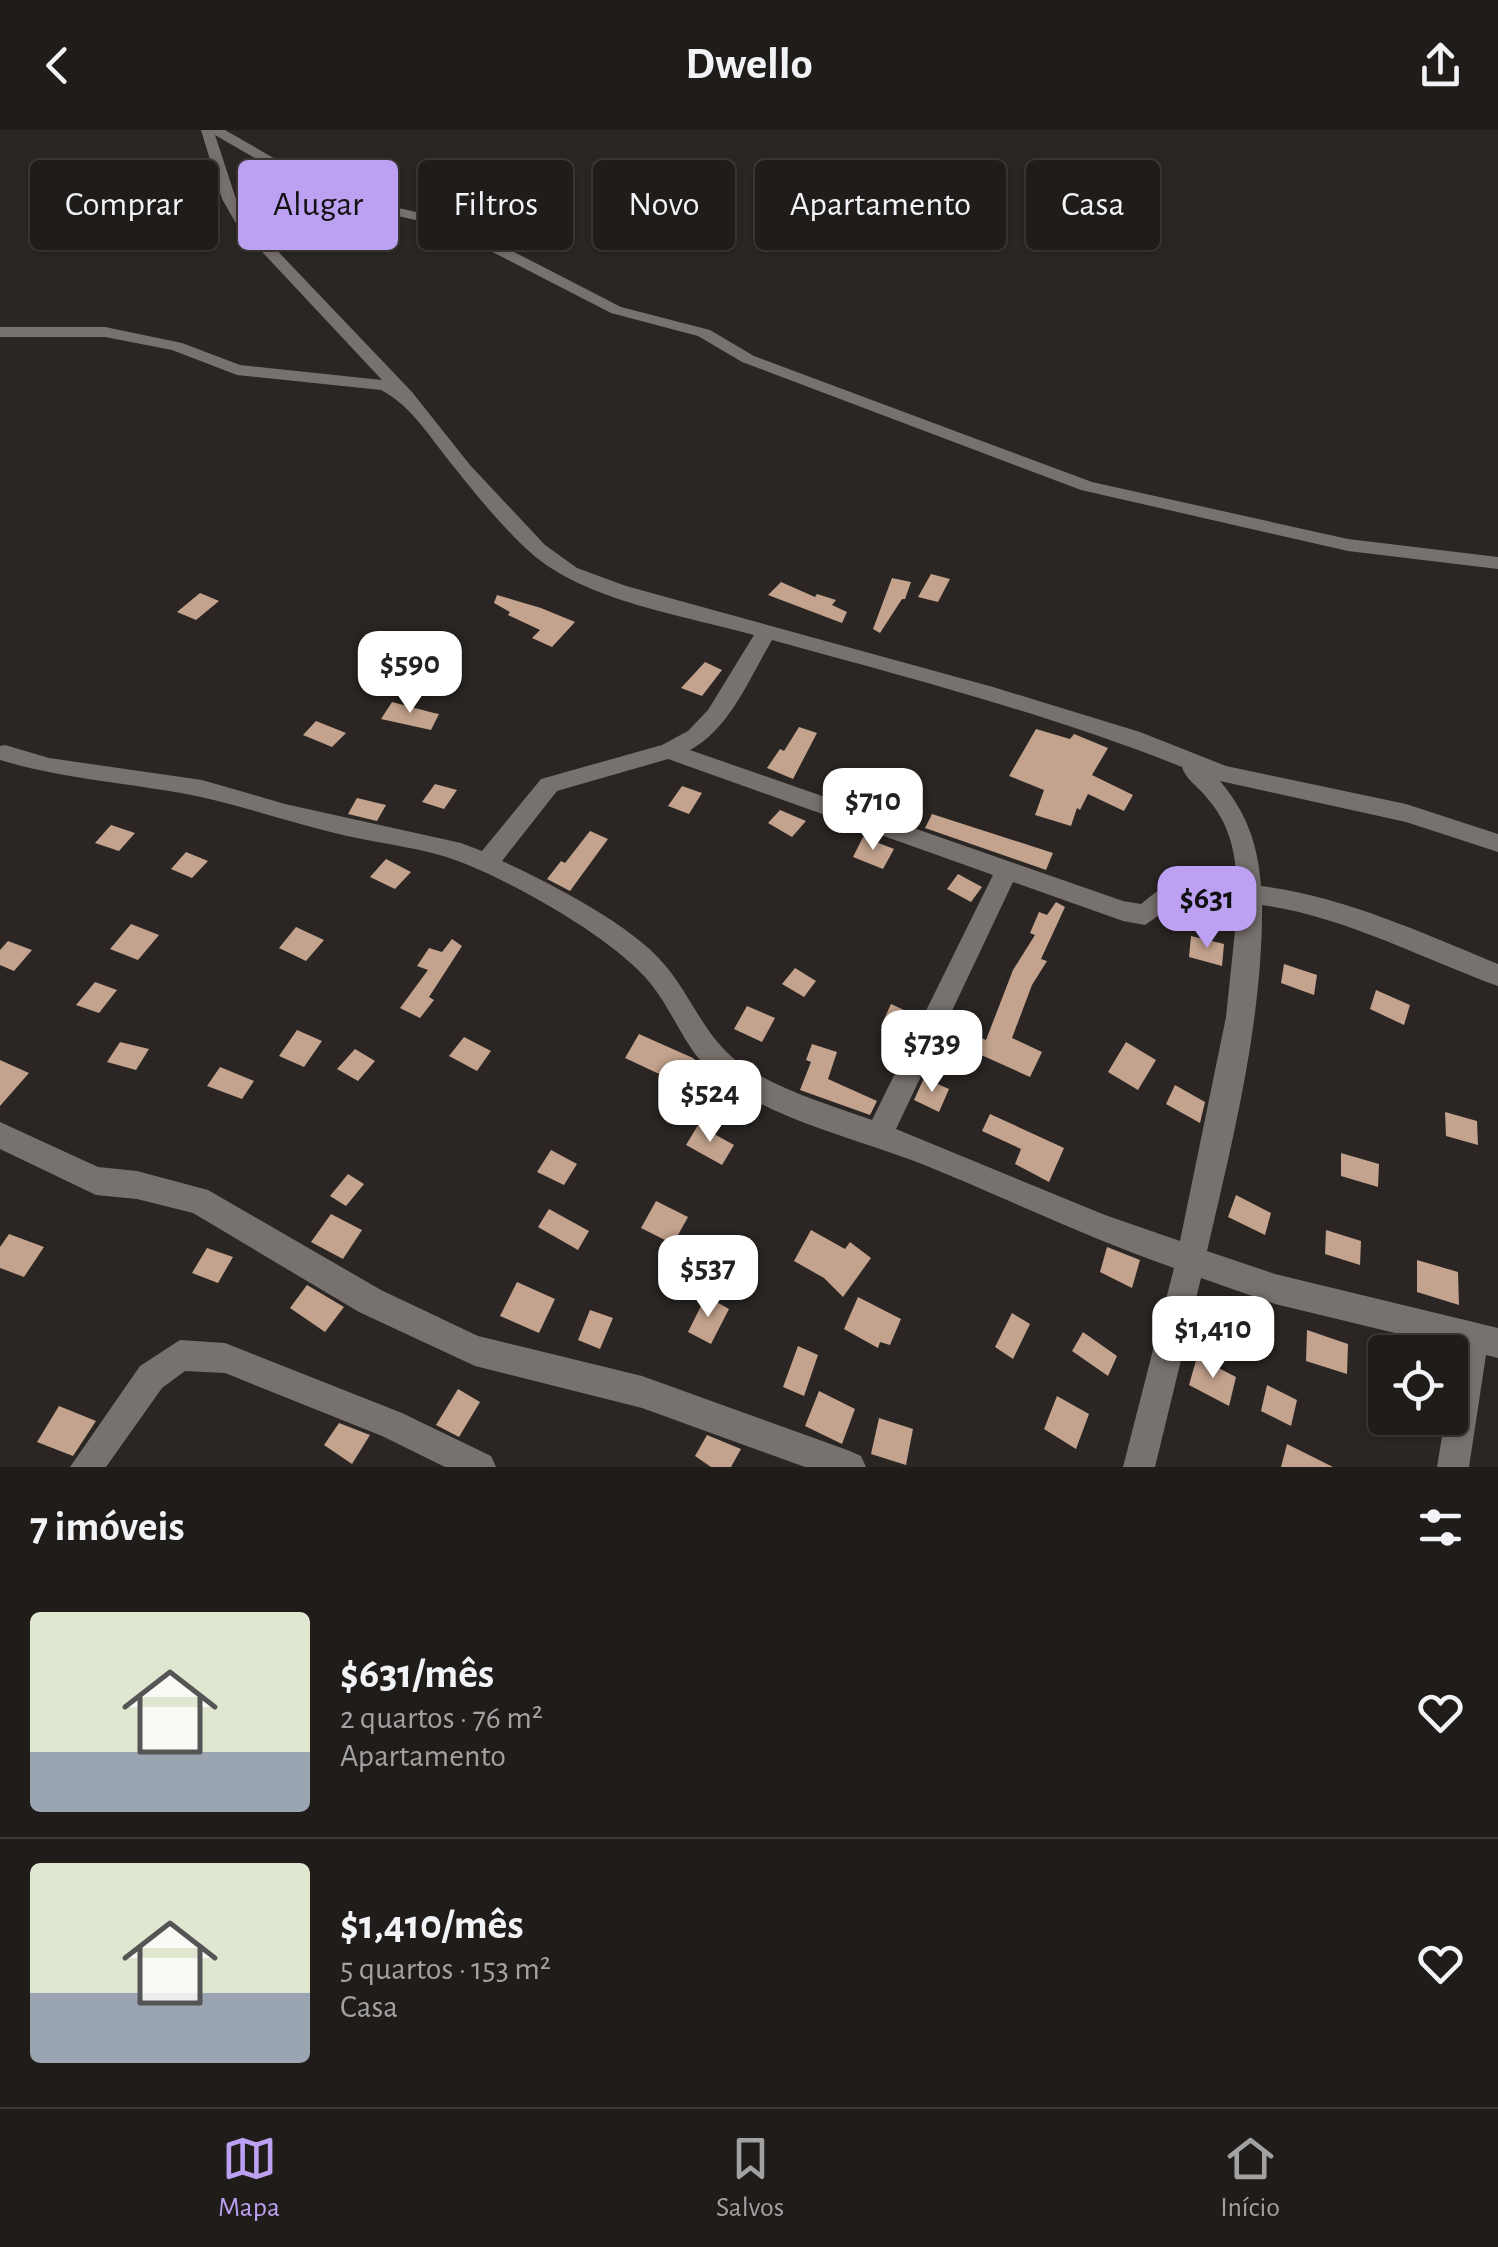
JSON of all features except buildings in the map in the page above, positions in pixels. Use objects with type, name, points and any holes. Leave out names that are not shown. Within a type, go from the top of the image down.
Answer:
[{"type":"street","points":[[207,130],[229,199],[242,222],[406,396],[516,527],[570,572],[620,591],[986,692],[1132,738],[1223,774],[1406,814],[1498,843]]},
{"type":"street","points":[[216,130],[332,198],[446,223],[616,310],[704,334],[748,359],[1088,486],[1348,545],[1498,563]]},
{"type":"street","points":[[0,332],[64,330],[119,334],[176,346],[237,370],[385,385],[406,396]]},
{"type":"street","points":[[486,864],[549,784],[670,752],[696,737],[716,716],[767,631]]},
{"type":"street","points":[[670,752],[1124,912],[1145,915],[1186,885],[1308,902],[1370,922],[1498,976]]},
{"type":"street","points":[[5,753],[49,766],[202,789],[285,813],[461,852],[580,915],[653,968],[677,1001],[692,1032],[726,1069],[780,1100],[879,1136],[1104,1229],[1274,1289],[1486,1340],[1453,1467]]},
{"type":"street","points":[[1139,1467],[1210,1187],[1249,945],[1248,861],[1232,811],[1209,782],[1177,758]]},
{"type":"street","points":[[879,1136],[1006,870]]},
{"type":"street","points":[[0,1135],[96,1181],[137,1185],[198,1200],[370,1301],[475,1351],[642,1392],[850,1467]]},
{"type":"street","points":[[86,1467],[151,1377],[180,1355],[225,1358],[391,1424],[480,1467]]}]
